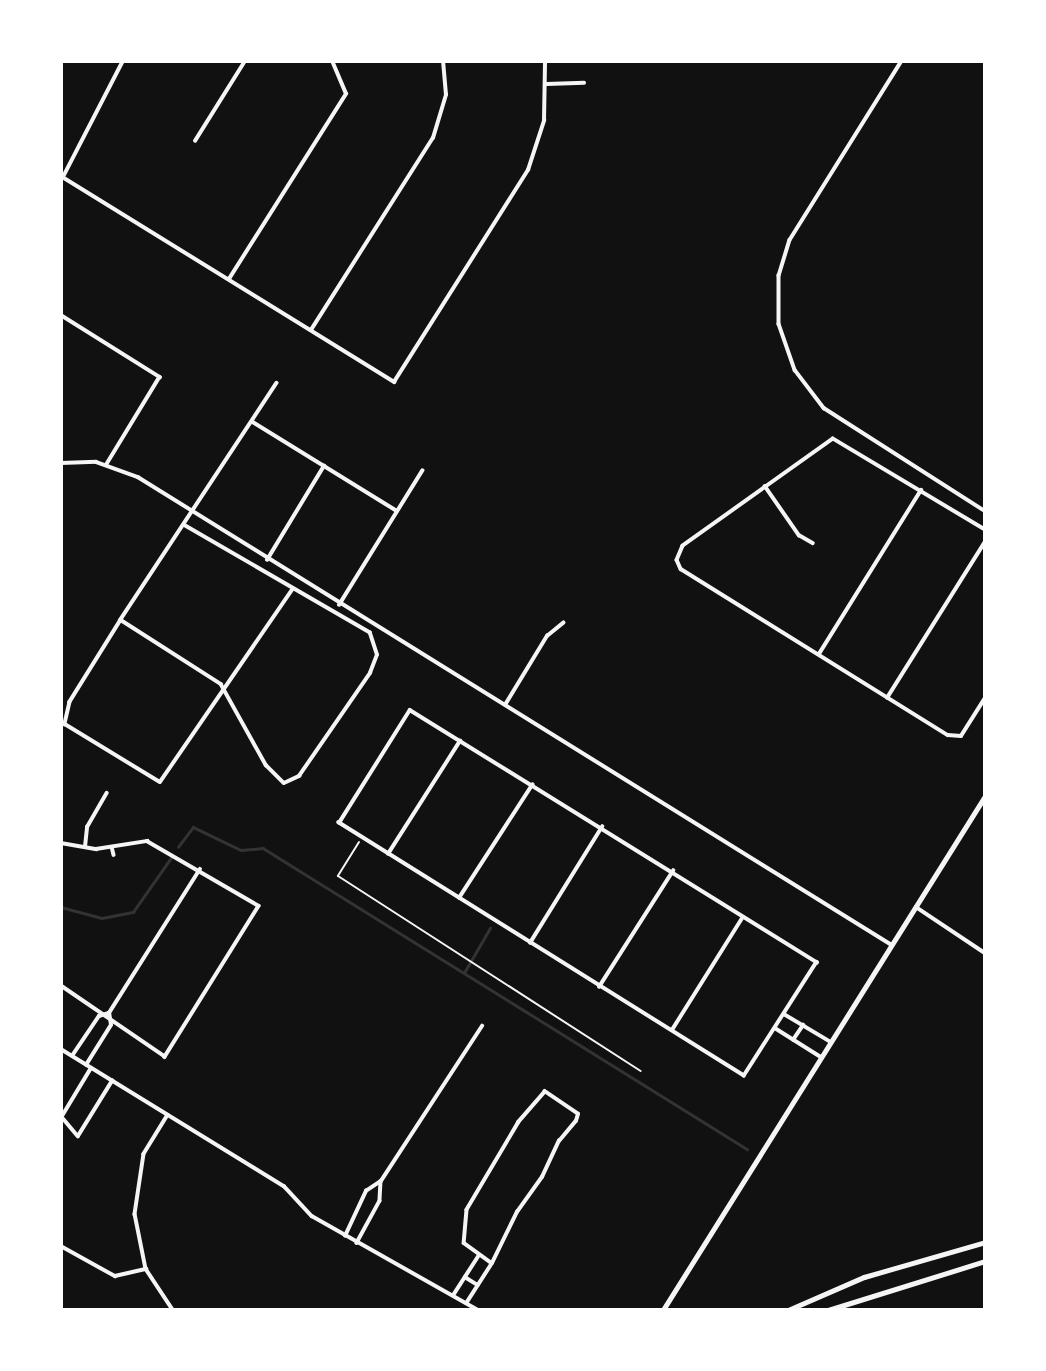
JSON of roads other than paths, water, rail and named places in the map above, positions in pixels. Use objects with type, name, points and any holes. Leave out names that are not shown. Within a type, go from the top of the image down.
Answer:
[{"type":"main road","points":[[788,1310],[864,1277],[985,1242]]},
{"type":"main road","points":[[828,1310],[985,1261]]},
{"type":"street","points":[[123,61],[62,176],[394,382],[528,170],[542,134],[547,84],[545,61]]},
{"type":"street","points":[[195,141],[244,61]]},
{"type":"street","points":[[229,279],[346,86],[332,61]]},
{"type":"street","points":[[311,331],[433,138],[446,95],[443,61]]},
{"type":"street","points":[[902,61],[790,240],[779,275],[779,324],[794,370],[824,408],[985,511]]},
{"type":"street","points":[[547,84],[584,83]]},
{"type":"street","points":[[61,315],[160,377],[107,464]]},
{"type":"street","points":[[277,383],[70,702],[65,724],[160,782],[223,689],[302,582]]},
{"type":"street","points":[[253,422],[397,511]]},
{"type":"street","points":[[985,530],[838,439],[765,486],[683,546],[677,560],[681,569],[887,698],[959,736],[985,698]]},
{"type":"street","points":[[61,463],[107,464],[192,513],[892,945]]},
{"type":"street","points":[[267,560],[324,466]]},
{"type":"street","points":[[339,604],[422,471]]},
{"type":"street","points":[[765,486],[799,535],[813,543]]},
{"type":"street","points":[[819,654],[922,489]]},
{"type":"street","points":[[121,621],[223,689],[266,765],[284,783],[299,776],[377,655],[370,633],[294,592],[184,525]]},
{"type":"street","points":[[887,698],[985,542]]},
{"type":"street","points":[[286,587],[293,576]]},
{"type":"street","points":[[504,706],[547,636],[563,622]]},
{"type":"street","points":[[410,710],[460,741],[817,962],[744,1076],[340,823],[410,710]]},
{"type":"street","points":[[388,854],[460,741]]},
{"type":"street","points":[[459,898],[532,785]]},
{"type":"street","points":[[85,847],[88,827],[107,793]]},
{"type":"street","points":[[663,1310],[985,796]]},
{"type":"street","points":[[530,943],[602,827]]},
{"type":"street","points":[[61,842],[85,847],[112,847],[147,841],[200,869],[259,906],[164,1057],[111,1025],[61,986]]},
{"type":"street","points":[[112,847],[114,855]]},
{"type":"street","points":[[72,1056],[99,1016],[109,1013],[200,869]]},
{"type":"street","points":[[600,987],[673,871]]},
{"type":"street","points":[[916,907],[985,953]]},
{"type":"street","points":[[671,1030],[743,916]]},
{"type":"street","points":[[86,1065],[111,1025],[109,1013]]},
{"type":"street","points":[[784,1014],[831,1042]]},
{"type":"street","points":[[793,1040],[803,1025]]},
{"type":"street","points":[[345,1236],[366,1191],[381,1181],[482,1026]]},
{"type":"street","points":[[775,1028],[821,1057]]},
{"type":"street","points":[[61,1049],[284,1186],[303,1209],[345,1236],[454,1294],[478,1310]]},
{"type":"street","points":[[91,1068],[62,1117],[68,1129],[79,1136],[112,1081]]},
{"type":"street","points":[[467,1302],[492,1264],[578,1114],[545,1092],[470,1202],[461,1235],[479,1255],[492,1264]]},
{"type":"street","points":[[168,1115],[144,1154],[136,1184],[136,1230],[146,1269],[173,1310]]},
{"type":"street","points":[[357,1243],[380,1201],[381,1181]]},
{"type":"street","points":[[61,1246],[115,1276],[146,1269]]},
{"type":"street","points":[[454,1294],[479,1255]]},
{"type":"street","points":[[465,1276],[478,1285]]},
{"type":"waterway","points":[[178,847],[193,827],[241,850],[263,848],[747,1149]]},
{"type":"waterway","points":[[61,907],[102,918],[133,912],[171,858]]},
{"type":"waterway","points":[[464,973],[490,928]]}]
